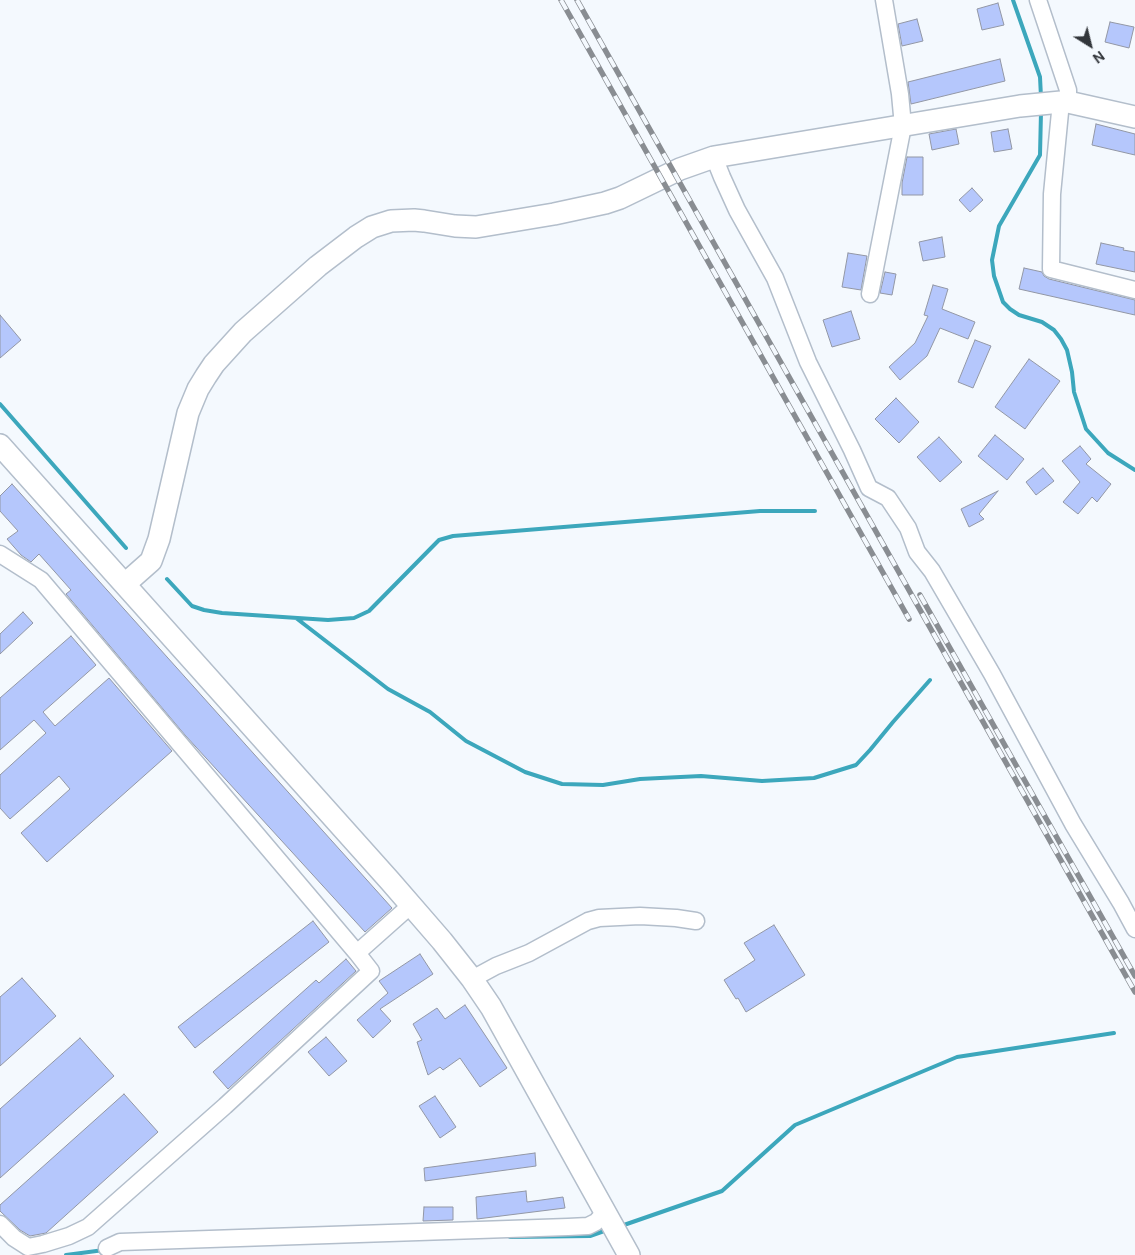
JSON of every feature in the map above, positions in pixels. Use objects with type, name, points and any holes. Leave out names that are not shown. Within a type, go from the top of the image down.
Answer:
[{"type":"main road","points":[[146,607],[142,592],[159,539],[188,413],[198,388],[219,358],[243,332],[318,266],[372,227],[391,221],[424,221],[476,227],[554,214],[620,198],[680,168],[714,157],[1020,106],[1064,102],[1135,117]]},
{"type":"main road","points":[[0,446],[411,905],[472,979],[492,1006],[626,1250]]},
{"type":"main road","points":[[125,584],[151,562]]},
{"type":"street","points":[[870,294],[903,126],[900,94],[884,0]]},
{"type":"street","points":[[1038,0],[1068,90],[1064,102],[1052,194],[1051,269],[1135,290]]},
{"type":"street","points":[[714,157],[737,210],[776,278],[808,362],[869,488],[888,498],[908,528],[917,552],[932,570],[992,674],[1073,824],[1128,901],[1135,929]]},
{"type":"street","points":[[0,554],[41,580],[371,971],[225,1106],[88,1227],[69,1236],[28,1247],[14,1238],[0,1224]]},
{"type":"street","points":[[357,953],[411,905]]},
{"type":"street","points":[[472,979],[496,966],[529,953],[588,921],[599,918],[640,916],[696,920]]},
{"type":"street","points":[[102,1252],[120,1242],[588,1226],[606,1214]]},
{"type":"building","points":[[998,3],[1004,25],[982,30],[977,9]]},
{"type":"building","points":[[917,19],[923,41],[902,46],[898,24]]},
{"type":"building","points":[[1110,22],[1134,27],[1129,48],[1105,42]]},
{"type":"building","points":[[1000,59],[1005,81],[911,104],[908,82]]},
{"type":"building","points":[[1096,124],[1135,134],[1135,155],[1092,145]]},
{"type":"building","points":[[956,129],[959,144],[932,150],[929,134]]},
{"type":"building","points":[[1008,129],[1012,149],[994,152],[991,132]]},
{"type":"building","points":[[907,157],[923,157],[923,195],[902,195],[902,183]]},
{"type":"building","points":[[972,188],[983,200],[970,212],[959,200]]},
{"type":"building","points":[[942,237],[945,257],[923,261],[919,242]]},
{"type":"building","points":[[1101,243],[1135,252],[1135,272],[1096,264]]},
{"type":"building","points":[[848,253],[867,256],[861,290],[842,287]]},
{"type":"building","points":[[1024,268],[1042,272],[1049,279],[1135,300],[1135,315],[1019,289]]},
{"type":"building","points":[[885,272],[896,274],[892,295],[880,293]]},
{"type":"building","points":[[933,285],[948,289],[942,309],[975,322],[968,339],[940,328],[927,356],[900,380],[889,367],[915,343],[928,316],[924,315]]},
{"type":"building","points":[[851,311],[860,339],[832,347],[823,320]]},
{"type":"building","points":[[0,315],[21,340],[0,358]]},
{"type":"building","points":[[975,340],[991,346],[973,388],[958,382]]},
{"type":"building","points":[[1029,359],[1060,381],[1025,429],[995,407]]},
{"type":"building","points":[[896,398],[919,422],[899,443],[875,419]]},
{"type":"building","points":[[995,435],[1024,459],[1007,480],[978,456]]},
{"type":"building","points":[[939,437],[962,462],[940,482],[917,457]]},
{"type":"building","points":[[1080,446],[1091,459],[1086,464],[1111,484],[1097,502],[1092,497],[1078,514],[1063,502],[1080,482],[1062,461]]},
{"type":"building","points":[[1043,468],[1054,481],[1036,495],[1026,482]]},
{"type":"building","points":[[12,484],[392,908],[365,932],[185,735],[66,594],[71,590],[39,554],[31,562],[21,555],[7,539],[18,531],[0,511],[0,496]]},
{"type":"building","points":[[998,491],[979,514],[984,519],[969,527],[961,509]]},
{"type":"building","points":[[23,612],[33,623],[0,654],[0,634]]},
{"type":"building","points":[[71,636],[96,665],[43,712],[55,726],[109,678],[172,751],[47,862],[21,833],[70,789],[59,776],[10,819],[0,808],[0,775],[46,733],[34,720],[0,750],[0,698]]},
{"type":"building","points":[[313,921],[329,942],[195,1048],[178,1027]]},
{"type":"building","points":[[774,925],[805,975],[746,1012],[724,980],[755,960],[744,943]]},
{"type":"building","points":[[420,954],[433,974],[380,1009],[391,1021],[373,1038],[357,1020],[388,993],[379,981]]},
{"type":"building","points":[[346,959],[356,971],[228,1089],[213,1072],[316,980],[319,983]]},
{"type":"building","points":[[22,978],[56,1016],[0,1066],[0,997]]},
{"type":"building","points":[[465,1005],[507,1068],[480,1087],[460,1058],[443,1070],[440,1067],[428,1075],[417,1042],[422,1040],[413,1024],[437,1008],[445,1019]]},
{"type":"building","points":[[326,1037],[347,1061],[329,1076],[308,1052]]},
{"type":"building","points":[[80,1038],[114,1076],[0,1178],[0,1109]]},
{"type":"building","points":[[124,1094],[158,1132],[46,1233],[30,1236],[20,1230],[0,1211],[0,1205]]},
{"type":"building","points":[[435,1096],[456,1127],[440,1138],[419,1106]]},
{"type":"building","points":[[535,1153],[536,1166],[425,1181],[424,1168]]},
{"type":"building","points":[[526,1191],[527,1202],[563,1197],[565,1208],[477,1219],[476,1197]]},
{"type":"building","points":[[424,1207],[453,1207],[453,1220],[423,1221]]},
{"type":"waterway","points":[[1013,0],[1040,77],[1041,97]]},
{"type":"waterway","points":[[1041,112],[1040,155],[999,226],[992,260],[994,276],[1003,302],[1010,309],[1019,315],[1042,322],[1054,330],[1061,339],[1067,350],[1074,392],[1086,429],[1108,453],[1135,470]]},
{"type":"waterway","points":[[0,404],[126,548]]},
{"type":"waterway","points":[[167,579],[192,606],[204,610],[222,613],[328,620],[354,618],[369,611],[439,540],[453,536],[760,511],[815,511]]},
{"type":"waterway","points":[[296,618],[388,689],[430,712],[466,741],[525,772],[562,784],[603,785],[640,779],[701,776],[762,781],[814,778],[856,765],[930,680]]},
{"type":"waterway","points":[[621,1226],[722,1191],[795,1125],[957,1057],[1114,1033]]},
{"type":"waterway","points":[[510,1237],[590,1236],[607,1230]]},
{"type":"waterway","points":[[66,1255],[104,1250]]},
{"type":"railway","points":[[561,0],[909,619]]},
{"type":"railway","points":[[577,0],[1135,992]]},
{"type":"railway","points":[[920,595],[1135,976]]}]
